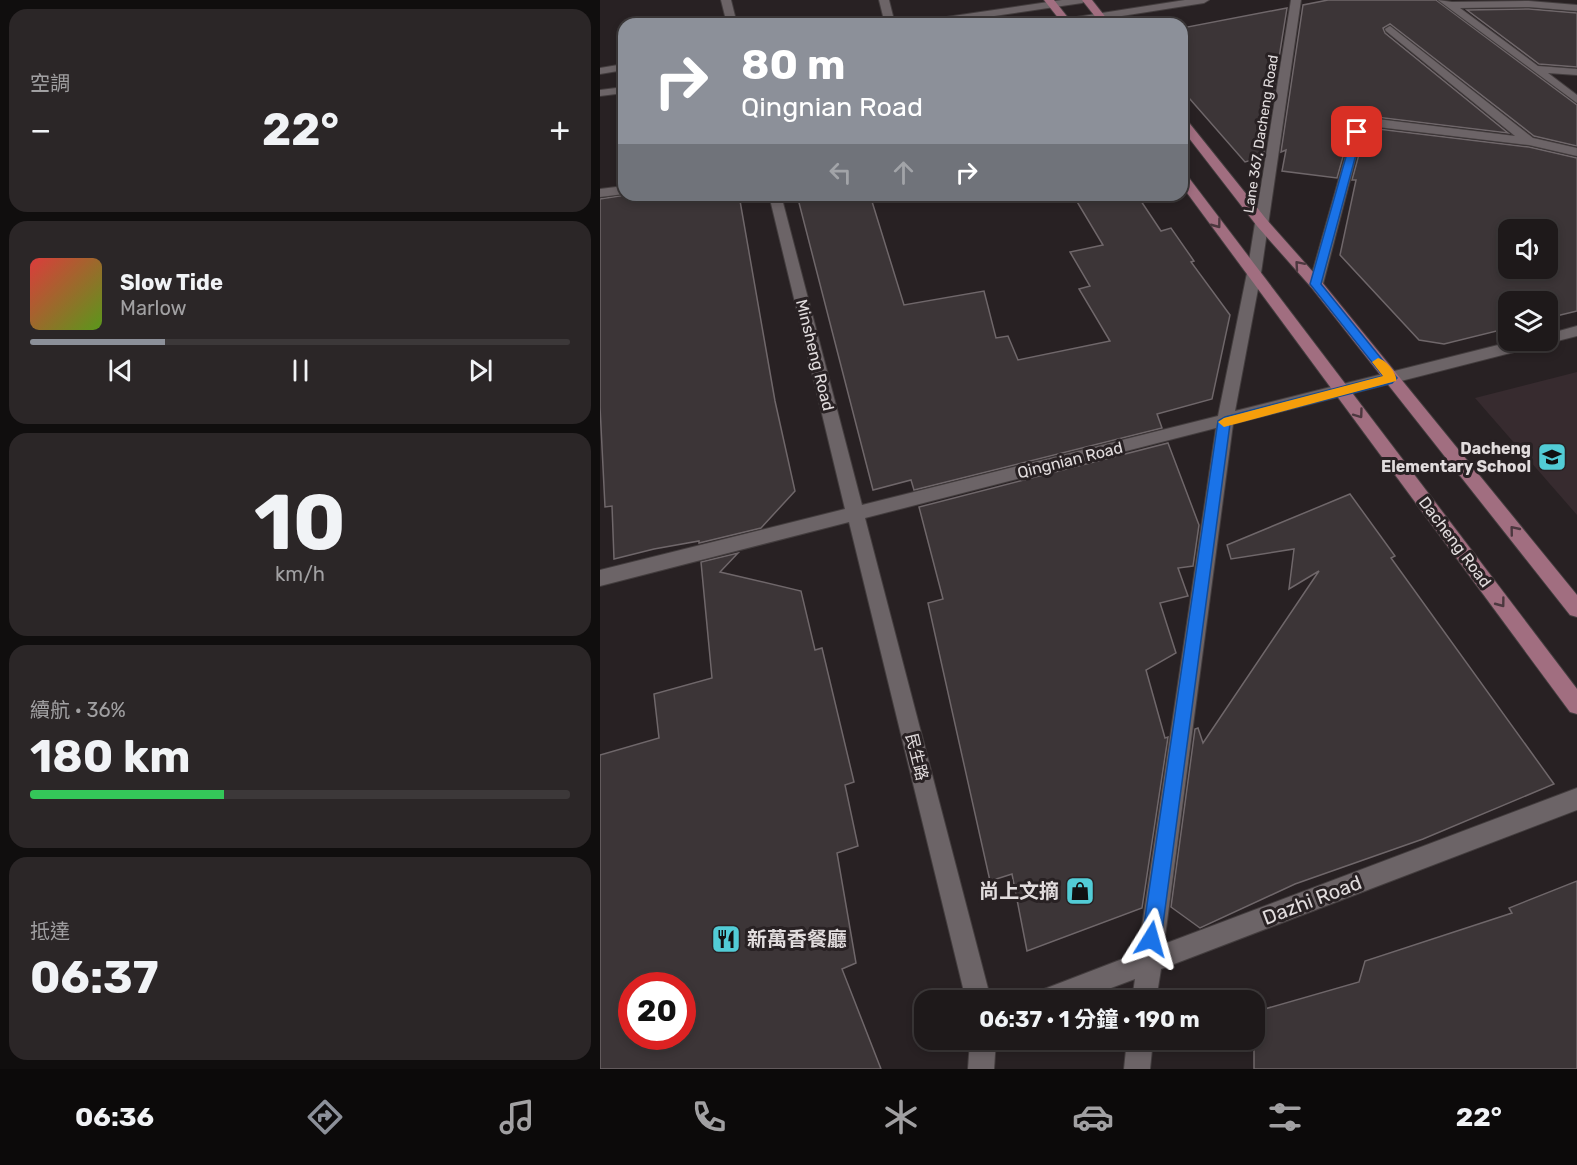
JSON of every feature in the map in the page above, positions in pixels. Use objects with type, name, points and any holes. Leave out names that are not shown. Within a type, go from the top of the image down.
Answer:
[{"type":"main road","points":[[1087,0],[1101,18]]},
{"type":"main road","points":[[1051,2],[1063,18]]},
{"type":"main road","points":[[1188,129],[1262,223],[1316,284],[1577,609]]},
{"type":"main road","name":"Dacheng Road","points":[[1188,185],[1577,705]]},
{"type":"street","points":[[726,0],[730,18]]},
{"type":"street","points":[[884,0],[888,18]]},
{"type":"street","points":[[955,18],[1051,2],[1082,0]]},
{"type":"street","points":[[1113,18],[1204,0]]},
{"type":"street","name":"Lane 367, Dacheng Road","points":[[1145,990],[1225,421],[1254,273],[1296,0]]},
{"type":"street","points":[[1446,2],[1577,8]]},
{"type":"street","points":[[1446,2],[1577,100]]},
{"type":"street","points":[[1390,29],[1528,141]]},
{"type":"street","points":[[600,71],[618,69]]},
{"type":"street","points":[[1535,69],[1577,72]]},
{"type":"street","points":[[600,93],[618,91]]},
{"type":"street","points":[[1316,284],[1357,132],[1377,123],[1528,141],[1577,152]]},
{"type":"street","points":[[600,193],[618,190]]},
{"type":"street","name":"Minsheng Road","points":[[777,201],[855,514]]},
{"type":"street","points":[[1558,336],[1577,331]]},
{"type":"street","name":"Qingnian Road","points":[[600,578],[1498,351]]},
{"type":"street","name":"民生路","points":[[855,514],[975,990]]},
{"type":"street","name":"Dazhi Road","points":[[1074,990],[1577,799]]},
{"type":"street","points":[[981,1069],[982,1050]]},
{"type":"street","points":[[1137,1069],[1139,1050]]},
{"type":"shaded area","name":"Dacheng Elementary School","points":[[1577,372],[1577,515],[1475,398]]},
{"type":"building","points":[[1328,0],[1436,0],[1577,105],[1577,146],[1534,136],[1390,24],[1383,28],[1385,33],[1508,133],[1376,117],[1351,128],[1337,178],[1282,171],[1286,150],[1281,152],[1303,5]]},
{"type":"building","points":[[1287,8],[1263,157],[1245,162],[1188,97],[1188,27]]},
{"type":"building","points":[[1529,9],[1577,13],[1577,67],[1539,64],[1467,10]]},
{"type":"building","points":[[1378,129],[1529,147],[1577,158],[1577,311],[1558,316],[1558,291],[1498,291],[1498,331],[1444,344],[1419,340],[1340,255],[1356,180],[1352,180],[1364,136]]},
{"type":"building","points":[[618,196],[618,201],[740,201],[775,401],[795,491],[761,528],[699,543],[699,541],[654,549],[614,559],[612,506],[605,507],[600,407],[600,199]]},
{"type":"building","points":[[799,201],[872,201],[904,305],[984,291],[996,338],[1008,336],[1018,360],[1110,341],[1079,289],[1090,286],[1070,252],[1103,245],[1077,201],[1141,201],[1161,231],[1171,228],[1194,261],[1191,262],[1230,315],[1212,399],[1157,414],[1162,428],[914,490],[911,480],[873,490]]},
{"type":"building","points":[[1168,443],[1199,525],[1193,566],[1178,568],[1188,596],[1160,603],[1176,653],[1146,670],[1165,738],[1168,737],[1142,908],[1027,951],[1012,874],[990,881],[928,603],[943,599],[919,507]]},
{"type":"building","points":[[1350,494],[1395,556],[1391,558],[1554,784],[1423,839],[1295,884],[1200,928],[1171,907],[1195,729],[1198,728],[1203,743],[1319,571],[1289,589],[1294,549],[1231,559],[1227,545]]},
{"type":"building","points":[[738,553],[720,572],[801,591],[815,650],[822,648],[854,782],[845,785],[858,846],[837,853],[856,963],[842,969],[881,1069],[600,1069],[600,755],[659,738],[654,694],[712,678],[701,562]]},
{"type":"building","points":[[1577,881],[1577,1069],[1254,1069],[1254,1050],[1265,1050],[1265,1009],[1359,982],[1365,961],[1512,913],[1509,908]]},
{"type":"slow traffic","points":[[1224,422],[1392,378],[1378,362]]},
{"type":"place","name":"Dacheng Elementary School","points":[[1552,457]]},
{"type":"place","name":"尚上文摘","points":[[1080,891]]},
{"type":"place","name":"新萬香餐廳","points":[[726,939]]},
{"type":"route","points":[[1151,939],[1225,421],[1392,378],[1316,284],[1357,132]]}]
